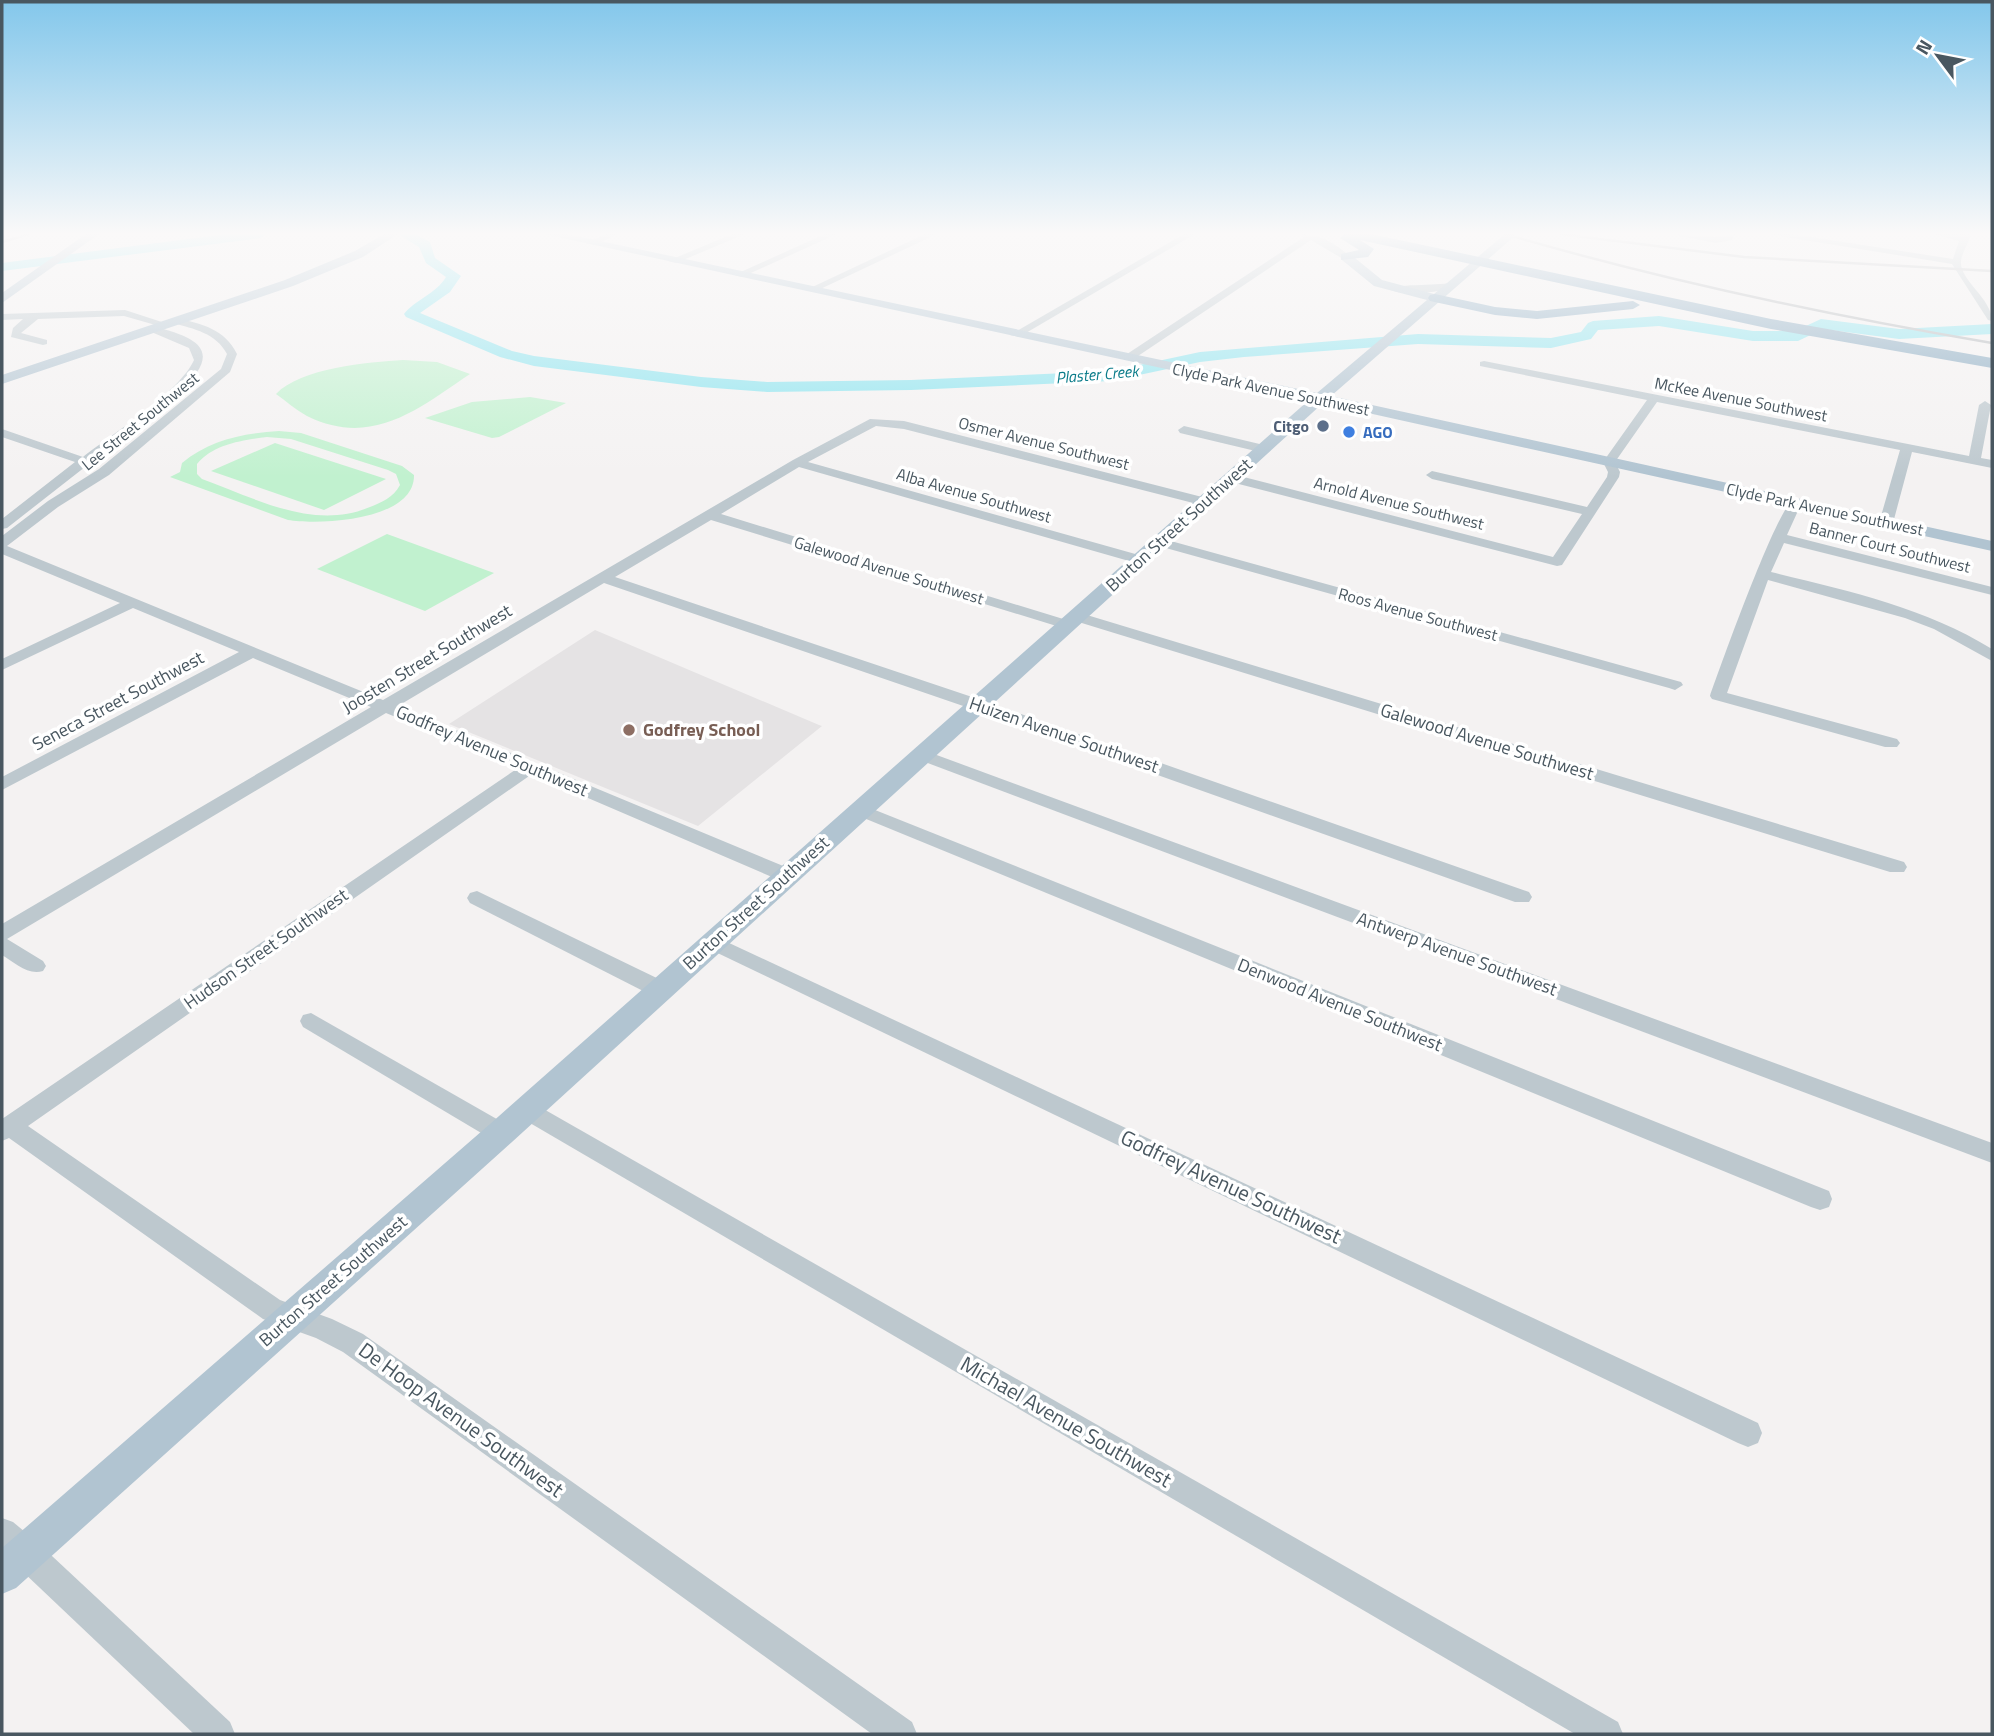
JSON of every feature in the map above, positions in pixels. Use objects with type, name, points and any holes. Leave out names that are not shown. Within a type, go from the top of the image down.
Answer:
[{"type":"highway","points":[[1720,315],[1781,322]]},
{"type":"highway","points":[[1745,315],[1992,363]]},
{"type":"highway","points":[[1749,315],[1992,357]]},
{"type":"highway","points":[[1754,315],[1781,322]]},
{"type":"main road","points":[[2,380],[194,315]]},
{"type":"main road","name":"Clyde Park Avenue Southwest","points":[[924,315],[1320,398],[1992,546]]},
{"type":"main road","name":"Burton Street Southwest","points":[[10,1553],[293,1317],[1320,398],[1417,315]]},
{"type":"street","points":[[2,317],[65,315]]},
{"type":"street","points":[[132,315],[166,325],[208,331],[223,338],[232,354],[230,364],[199,365]]},
{"type":"street","points":[[1015,335],[1050,315]]},
{"type":"street","points":[[1133,359],[1195,315]]},
{"type":"street","points":[[35,316],[18,328],[15,335],[43,342]]},
{"type":"street","name":"Lee Street Southwest","points":[[2,525],[173,393],[199,365],[200,356],[194,346],[166,325]]},
{"type":"street","name":"Lee Street Southwest","points":[[2,542],[104,472],[216,380],[230,364]]},
{"type":"street","name":"McKee Avenue Southwest","points":[[1484,364],[1992,464]]},
{"type":"street","points":[[1432,475],[1592,512],[1613,477],[1614,472],[1609,462],[1654,398]]},
{"type":"street","points":[[1975,461],[1985,405]]},
{"type":"street","name":"Joosten Street Southwest","points":[[2,933],[797,463],[874,422]]},
{"type":"street","name":"Osmer Avenue Southwest","points":[[874,422],[904,425],[1205,502]]},
{"type":"street","points":[[1184,430],[1264,449]]},
{"type":"street","points":[[2,433],[83,461]]},
{"type":"street","points":[[1886,523],[1906,448]]},
{"type":"street","name":"Alba Avenue Southwest","points":[[797,463],[1141,560]]},
{"type":"street","name":"Arnold Avenue Southwest","points":[[1232,478],[1557,562],[1592,512]]},
{"type":"street","points":[[1795,502],[1763,574],[1718,696],[1891,743]]},
{"type":"street","name":"Galewood Avenue Southwest","points":[[710,515],[1897,867]]},
{"type":"street","name":"Banner Court Southwest","points":[[1778,537],[1992,591]]},
{"type":"street","name":"Roos Avenue Southwest","points":[[1160,542],[1675,685]]},
{"type":"street","name":"Godfrey Avenue Southwest","points":[[2,549],[786,875]]},
{"type":"street","points":[[1763,574],[1898,610],[1942,627],[1992,656]]},
{"type":"street","name":"Huizen Avenue Southwest","points":[[603,578],[978,705],[1522,897]]},
{"type":"street","points":[[2,664],[132,603]]},
{"type":"street","name":"Seneca Street Southwest","points":[[2,784],[252,652]]},
{"type":"street","name":"Antwerp Avenue Southwest","points":[[923,755],[1992,1153]]},
{"type":"street","name":"Hudson Street Southwest","points":[[6,1128],[531,767]]},
{"type":"street","name":"Denwood Avenue Southwest","points":[[860,810],[1820,1199]]},
{"type":"street","points":[[477,898],[659,989]]},
{"type":"street","name":"Godfrey Avenue Southwest","points":[[712,942],[1748,1433]]},
{"type":"street","points":[[2,945],[36,966]]},
{"type":"street","points":[[311,1021],[500,1133]]},
{"type":"street","name":"Michael Avenue Southwest","points":[[526,1109],[1606,1734]]},
{"type":"street","name":"De Hoop Avenue Southwest","points":[[6,1128],[272,1310],[353,1343],[900,1734]]},
{"type":"street","points":[[10,1553],[218,1734]]},
{"type":"shaded area","points":[[595,630],[822,726],[698,826],[449,724]]},
{"type":"green space","points":[[403,360],[437,362],[470,374],[413,411],[373,426],[353,428],[331,425],[307,416],[276,394],[287,385],[318,372]]},
{"type":"green space","points":[[530,397],[566,403],[492,438],[425,418],[472,402]]},
{"type":"green space","points":[[266,432],[301,433],[402,466],[414,475],[410,490],[399,502],[383,511],[363,517],[321,522],[302,521],[288,520],[170,477],[180,472],[182,463],[192,455],[215,443]],"holes":[[[267,437],[291,439],[388,470],[396,474],[400,485],[383,501],[349,513],[306,514],[263,503],[202,479],[197,474],[197,464],[220,447]]]},
{"type":"green space","points":[[275,443],[386,479],[324,510],[211,471]]},
{"type":"green space","points":[[387,534],[494,573],[425,611],[317,569]]},
{"type":"waterway","name":"Plaster Creek","points":[[413,315],[506,354],[534,361],[701,382],[767,387],[911,385],[1111,376],[1200,357],[1244,352],[1418,339],[1551,343],[1586,336],[1593,326],[1659,321],[1753,336],[1798,336],[1821,324],[1899,334],[1992,329]]},
{"type":"railway","points":[[1840,315],[1992,343]]},
{"type":"place","name":"Citgo","points":[[1323,426]]},
{"type":"place","name":"AGO","points":[[1349,432]]},
{"type":"place","name":"Godfrey School","points":[[629,730]]}]
